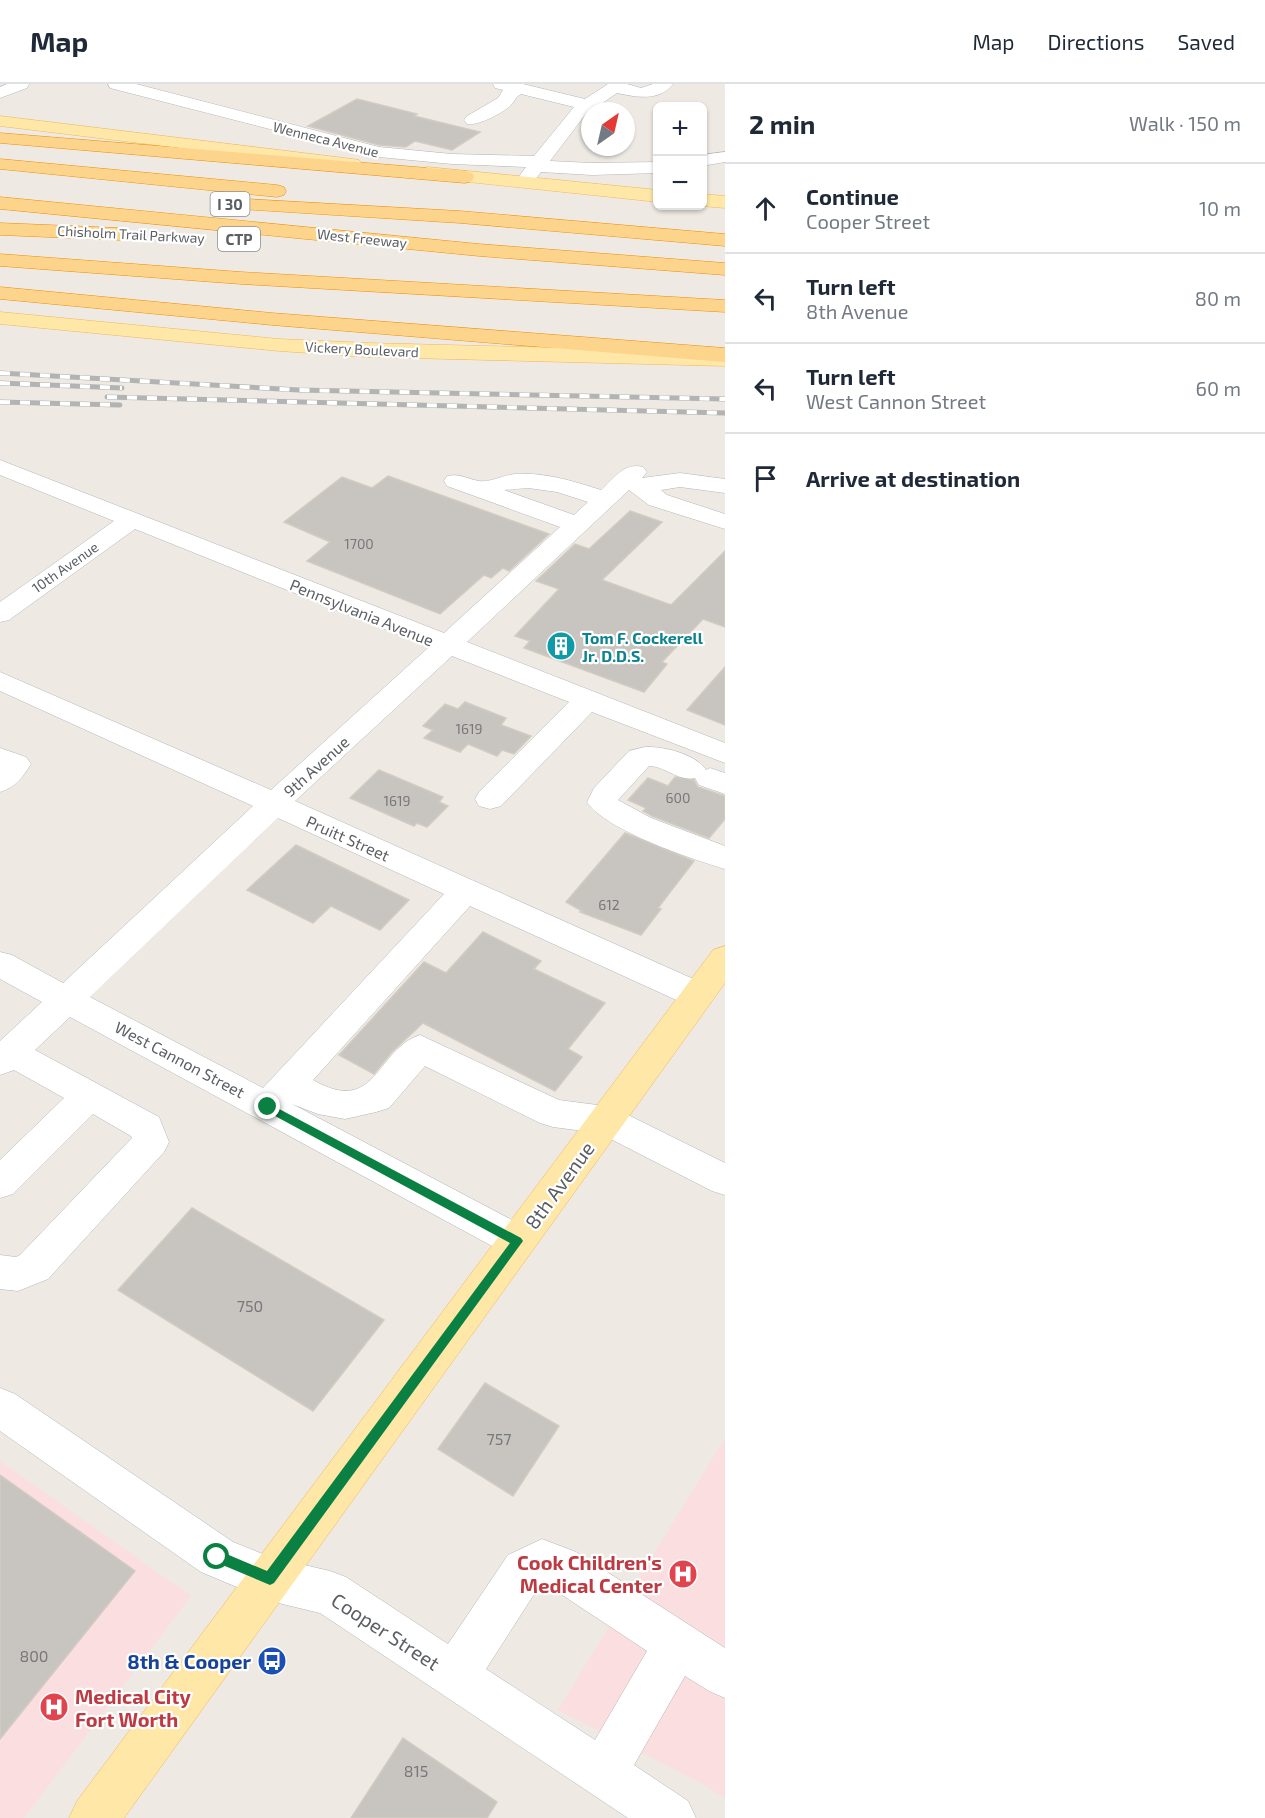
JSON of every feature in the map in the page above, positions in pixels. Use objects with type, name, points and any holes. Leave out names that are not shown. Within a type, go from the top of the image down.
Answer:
[{"type":"highway","points":[[6,138],[465,177]]},
{"type":"highway","points":[[0,164],[386,202],[459,217]]},
{"type":"highway","points":[[0,188],[160,199]]},
{"type":"highway","name":"West Freeway","points":[[194,202],[459,217],[725,240]]},
{"type":"highway","name":"West Freeway","points":[[0,203],[479,250],[725,269]]},
{"type":"highway","name":"Chisholm Trail Parkway","points":[[0,228],[479,250]]},
{"type":"highway","points":[[0,260],[241,278],[725,306]]},
{"type":"highway","points":[[0,280],[725,321]]},
{"type":"highway","points":[[0,293],[272,320],[725,357]]},
{"type":"main road","points":[[0,121],[465,177],[653,196]]},
{"type":"main road","points":[[707,200],[725,202]]},
{"type":"main road","name":"Vickery Boulevard","points":[[0,318],[279,345],[368,350],[725,357]]},
{"type":"main road","name":"8th Avenue","points":[[94,1818],[725,958]]},
{"type":"street","points":[[0,93],[21,84]]},
{"type":"street","name":"Wenneca Avenue","points":[[116,84],[379,152],[592,170],[653,167]]},
{"type":"street","points":[[501,84],[581,104]]},
{"type":"street","points":[[551,96],[569,84]]},
{"type":"street","points":[[592,102],[617,85],[651,93],[665,84]]},
{"type":"street","points":[[473,120],[505,101],[508,94],[519,88]]},
{"type":"street","points":[[524,182],[581,110]]},
{"type":"street","points":[[707,160],[725,157]]},
{"type":"street","name":"Pennsylvania Avenue","points":[[0,467],[587,700],[713,771]]},
{"type":"street","points":[[481,490],[492,485],[531,479],[549,482],[627,485],[680,480],[725,486]]},
{"type":"street","points":[[456,481],[578,525]]},
{"type":"street","points":[[627,485],[658,500],[725,522]]},
{"type":"street","name":"9th Avenue","points":[[5,1058],[273,805],[578,525],[627,485]]},
{"type":"street","name":"10th Avenue","points":[[0,614],[131,520]]},
{"type":"street","name":"Pruitt Street","points":[[0,680],[698,995]]},
{"type":"street","points":[[490,799],[587,700]]},
{"type":"street","points":[[713,771],[644,755],[605,795],[602,802],[610,811],[620,816],[725,858]]},
{"type":"street","points":[[0,757],[16,764],[0,782]]},
{"type":"street","points":[[279,1095],[465,891]]},
{"type":"street","name":"West Cannon Street","points":[[0,964],[68,999],[279,1095],[517,1241]]},
{"type":"street","points":[[279,1095],[345,1105],[376,1098],[420,1048],[553,1113],[605,1120],[725,1180]]},
{"type":"street","points":[[0,1272],[18,1274],[34,1267],[151,1142],[146,1127],[90,1095],[5,1058]]},
{"type":"street","points":[[0,1183],[90,1095]]},
{"type":"street","name":"Cooper Street","points":[[0,1407],[217,1557],[270,1579],[330,1593],[671,1818]]},
{"type":"street","points":[[455,1675],[524,1570],[542,1562],[560,1566],[725,1675]]},
{"type":"street","points":[[603,1773],[677,1644]]},
{"type":"shaded area","name":"Cook Children's Medical Center","points":[[725,1438],[725,1798],[701,1783],[558,1710]]},
{"type":"shaded area","name":"Medical City Fort Worth","points":[[0,1461],[191,1596],[24,1818],[0,1818]]},
{"type":"building","points":[[357,99],[480,132],[452,150],[415,141],[406,147],[379,145],[308,126]]},
{"type":"building","points":[[388,476],[549,534],[509,571],[503,568],[491,578],[484,575],[440,614],[307,561],[330,542],[284,522],[342,477],[372,488]]},
{"type":"building","points":[[630,511],[662,522],[602,580],[671,605],[725,551],[725,627],[703,619],[662,662],[667,664],[644,692],[524,648],[530,641],[515,636],[559,589],[536,581],[575,544],[589,549]]},
{"type":"building","points":[[725,667],[725,725],[687,710]]},
{"type":"building","points":[[465,702],[506,718],[501,725],[531,736],[514,754],[502,750],[497,756],[468,744],[460,752],[424,738],[433,730],[423,726],[445,704],[458,709]]},
{"type":"building","points":[[379,770],[443,797],[439,802],[448,806],[427,827],[417,823],[414,826],[350,798]]},
{"type":"building","points":[[675,777],[694,780],[698,787],[725,796],[725,819],[709,838],[652,816],[643,811],[646,808],[628,800],[648,778],[668,786]]},
{"type":"building","points":[[625,833],[694,861],[658,908],[661,909],[641,935],[580,912],[582,911],[566,902]]},
{"type":"building","points":[[296,845],[409,900],[380,930],[331,906],[313,923],[247,890]]},
{"type":"building","points":[[483,932],[541,961],[534,969],[605,1003],[568,1049],[582,1057],[555,1091],[423,1023],[392,1052],[374,1074],[339,1055],[424,962],[446,973]]},
{"type":"building","points":[[192,1208],[384,1320],[313,1411],[118,1290]]},
{"type":"building","points":[[485,1383],[559,1426],[513,1496],[438,1449]]},
{"type":"building","points":[[0,1475],[135,1571],[0,1739]]},
{"type":"building","points":[[403,1738],[497,1802],[487,1818],[351,1818]]},
{"type":"railway","points":[[0,373],[299,390],[725,399]]},
{"type":"railway","points":[[0,383],[122,388]]},
{"type":"railway","points":[[107,397],[725,413]]},
{"type":"railway","points":[[0,402],[120,405]]},
{"type":"place","name":"Tom F. Cockerell Jr. D.D.S.","points":[[561,646]]},
{"type":"place","name":"Cook Children's Medical Center","points":[[683,1574]]},
{"type":"place","name":"8th & Cooper","points":[[272,1661]]},
{"type":"place","name":"Medical City Fort Worth","points":[[54,1707]]},
{"type":"route","points":[[217,1557],[270,1579],[517,1241],[268,1107]]}]
